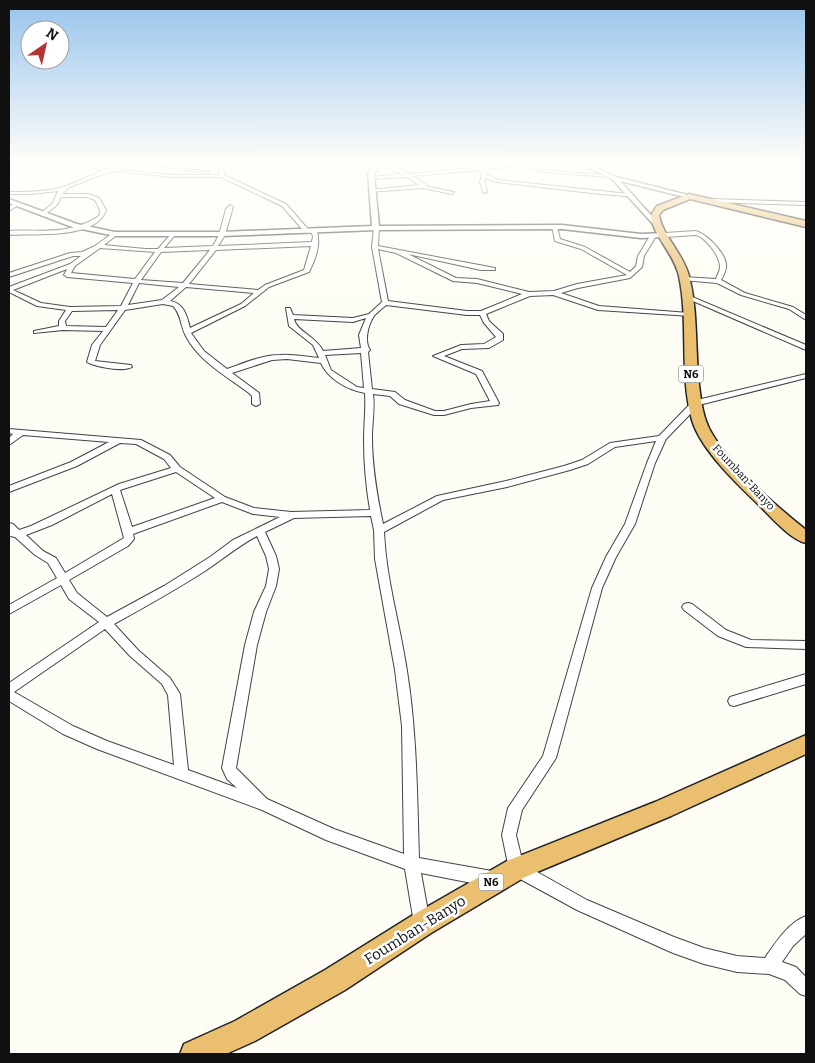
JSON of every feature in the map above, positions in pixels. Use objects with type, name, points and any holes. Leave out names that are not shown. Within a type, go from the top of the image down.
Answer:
[{"type":"highway","points":[[656,214],[658,231]]},
{"type":"highway","points":[[763,214],[806,224]]},
{"type":"highway","name":"Foumban-Banyo","points":[[658,231],[678,258],[688,296],[691,372],[700,425],[716,449],[759,495],[806,538]]},
{"type":"highway","name":"Foumban-Banyo","points":[[194,1054],[245,1031],[280,1012],[506,874],[663,809],[806,744]]},
{"type":"street","points":[[43,214],[97,232],[115,234],[172,235],[376,228],[554,227],[696,233],[702,235],[721,256],[723,268],[718,281]]},
{"type":"street","points":[[9,233],[54,233],[83,228],[101,217],[102,214]]},
{"type":"street","points":[[164,302],[185,286],[203,264],[225,227],[228,214]]},
{"type":"street","points":[[188,332],[243,305],[282,279],[307,271],[316,236],[312,231],[305,229],[292,214]]},
{"type":"street","points":[[374,214],[376,228],[375,247],[385,303]]},
{"type":"street","points":[[643,214],[658,231]]},
{"type":"street","points":[[554,227],[557,240],[583,248],[631,275]]},
{"type":"street","points":[[398,252],[455,280],[477,281],[529,294],[554,293],[631,275],[638,267],[641,256],[658,231]]},
{"type":"street","points":[[9,289],[72,266],[115,234]]},
{"type":"street","points":[[128,367],[91,362],[96,345],[123,308],[144,268],[172,235]]},
{"type":"street","points":[[9,275],[72,254],[83,254],[99,246],[135,250],[160,250],[314,244]]},
{"type":"street","points":[[375,247],[449,259],[479,268],[493,269]]},
{"type":"street","points":[[72,266],[67,275],[260,292]]},
{"type":"street","points":[[684,279],[718,281],[748,296],[791,308],[806,318]]},
{"type":"street","points":[[9,289],[39,305],[70,308],[123,308],[164,302],[177,304],[182,311],[188,332],[194,343],[227,372],[255,393],[256,404]]},
{"type":"street","points":[[554,293],[598,308],[689,315]]},
{"type":"street","points":[[482,313],[486,322],[500,334],[500,338],[486,346],[461,347],[436,356],[479,373],[494,403],[471,406],[444,413],[434,413],[402,402],[392,394],[356,389],[328,371],[316,344],[292,326],[289,313],[354,320],[371,315],[385,303],[467,313],[482,313],[529,294]]},
{"type":"street","points":[[688,296],[806,348]]},
{"type":"street","points":[[63,328],[62,321],[70,308]]},
{"type":"street","points":[[371,315],[363,335],[369,391],[368,438],[374,512],[379,530],[380,559],[401,670],[408,726],[412,864],[422,924]]},
{"type":"street","points":[[36,332],[63,328],[108,329]]},
{"type":"street","points":[[320,353],[366,350]]},
{"type":"street","points":[[227,372],[266,358],[291,357],[302,360],[324,361]]},
{"type":"street","points":[[506,874],[509,836],[515,808],[549,758],[597,588],[611,557],[630,524],[651,463],[662,438],[696,403],[806,376]]},
{"type":"street","points":[[9,431],[142,443],[167,457],[177,469],[222,499],[253,511],[291,515],[374,512]]},
{"type":"street","points":[[9,442],[22,432]]},
{"type":"street","points":[[379,530],[440,498],[507,484],[567,468],[585,462],[613,445],[662,438]]},
{"type":"street","points":[[9,489],[74,464],[119,440]]},
{"type":"street","points":[[14,534],[134,481],[177,469]]},
{"type":"street","points":[[9,610],[63,581],[124,544],[129,539],[115,489]]},
{"type":"street","points":[[128,532],[222,499]]},
{"type":"street","points":[[9,689],[107,622],[168,589],[214,560],[237,542],[291,515]]},
{"type":"street","points":[[9,526],[14,534],[52,561],[73,596],[107,622],[134,653],[166,682],[174,694],[182,775]]},
{"type":"street","points":[[260,531],[274,568],[271,586],[260,612],[251,645],[229,768],[232,775],[266,804]]},
{"type":"street","points":[[688,607],[722,632],[750,644],[806,645]]},
{"type":"street","points":[[734,701],[806,679]]},
{"type":"street","points":[[9,695],[68,730],[182,775],[266,804],[331,835],[412,864],[506,874],[673,945],[704,956],[737,964],[768,966],[790,973],[806,988]]},
{"type":"street","points":[[768,966],[786,940],[806,924]]}]
